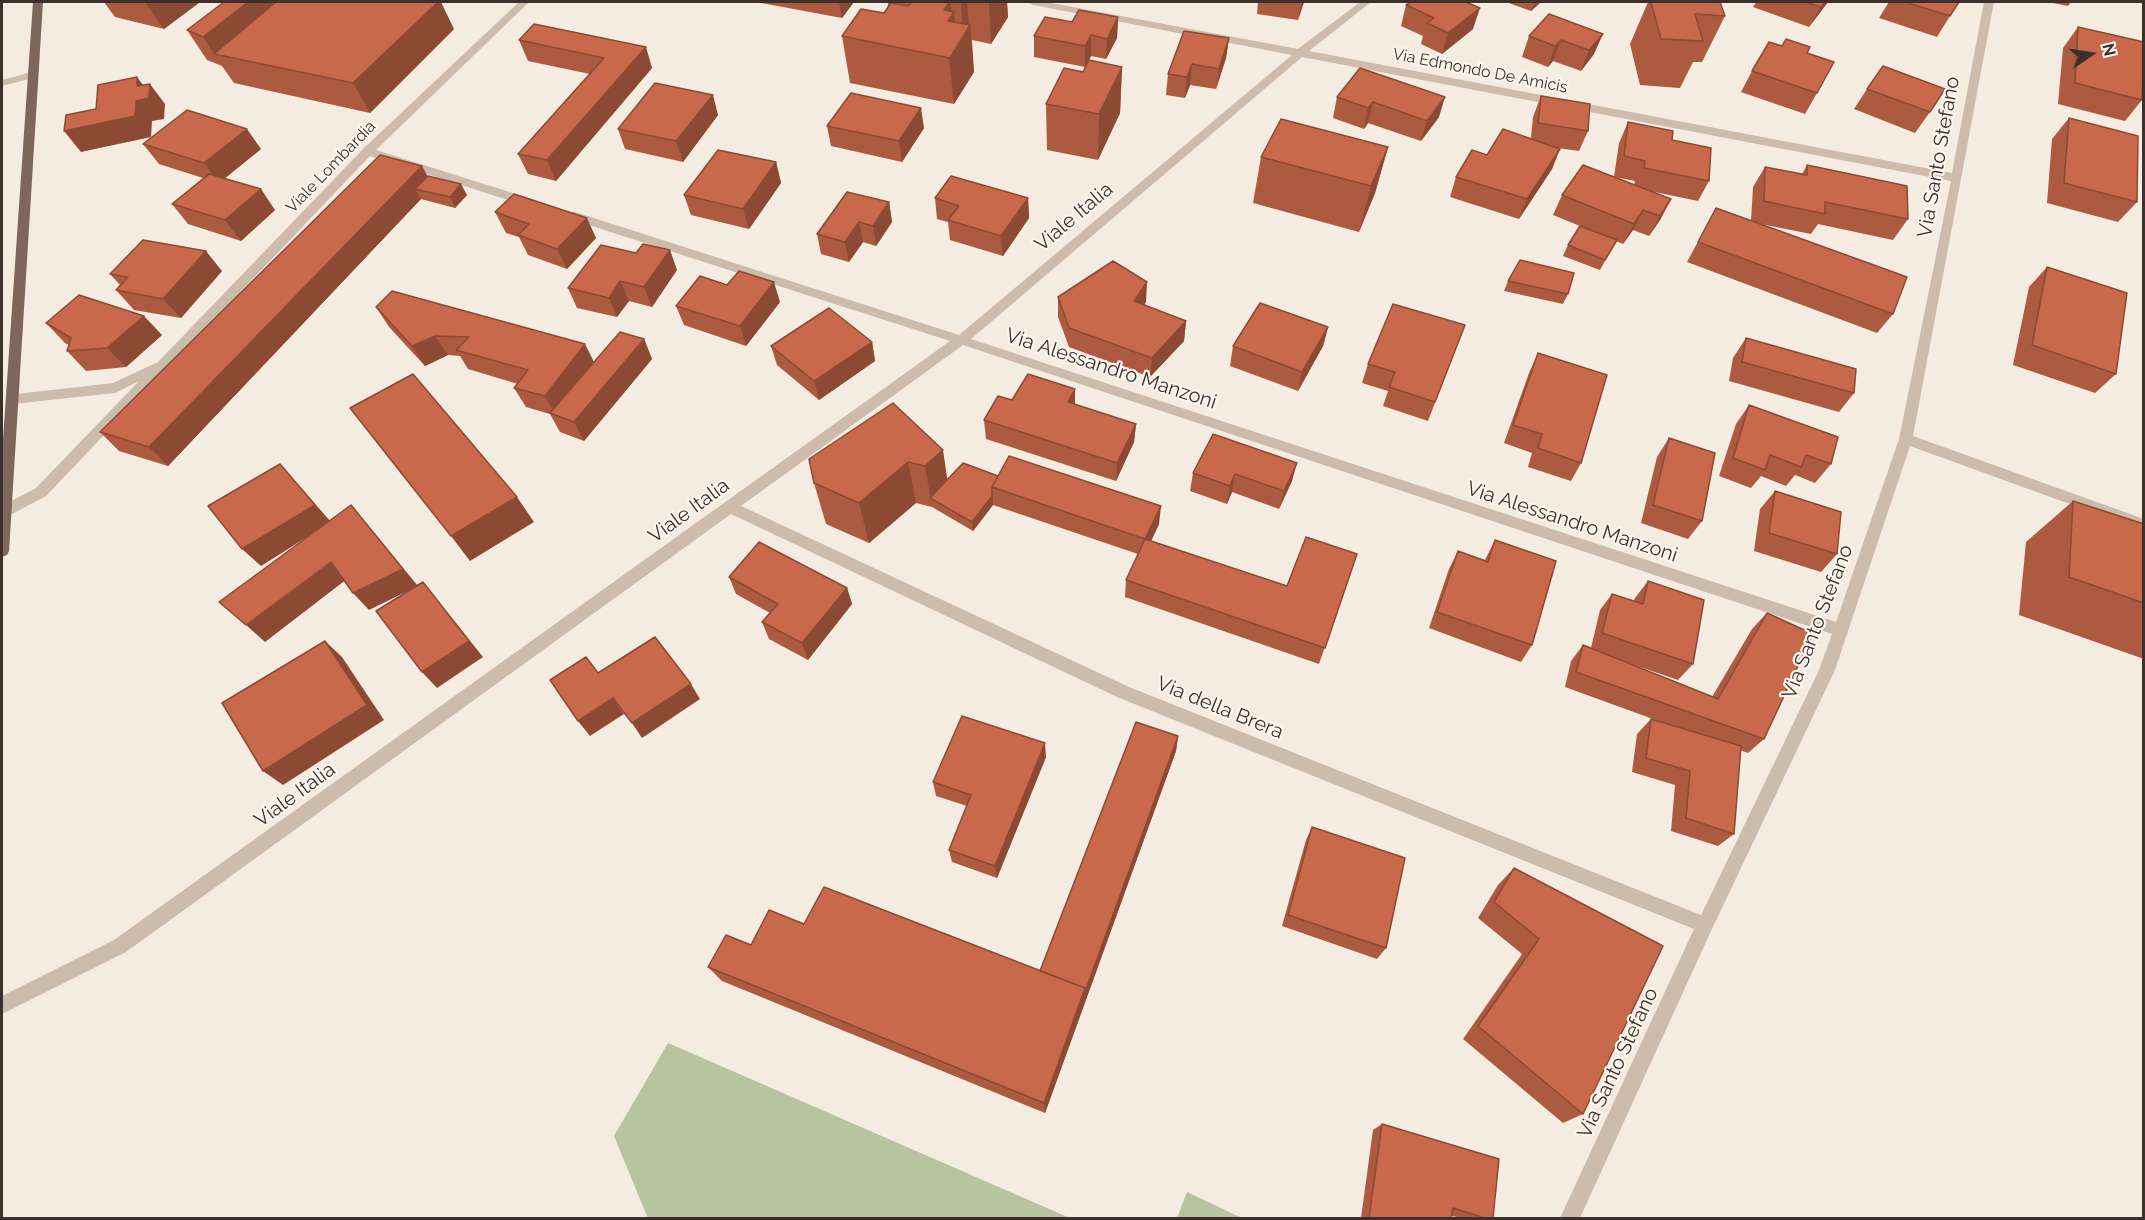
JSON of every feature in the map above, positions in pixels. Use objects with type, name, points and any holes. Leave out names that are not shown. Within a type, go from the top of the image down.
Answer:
[{"type":"main road","points":[[2,551],[38,2]]},
{"type":"street","name":"Viale Lombardia","points":[[5,512],[41,492],[368,151],[524,2]]},
{"type":"street","name":"Via Edmondo De Amicis","points":[[1033,2],[1957,178]]},
{"type":"street","name":"Viale Italia","points":[[2,1005],[120,946],[961,340],[1299,54],[1366,2]]},
{"type":"street","name":"Via Santo Stefano","points":[[1570,1218],[1705,925],[1827,670],[1906,439],[1957,178],[1985,4]]},
{"type":"street","points":[[2,83],[32,75]]},
{"type":"street","name":"Via Alessandro Manzoni","points":[[368,151],[961,340],[1840,630]]},
{"type":"street","name":"Viale Lombardia","points":[[13,399],[115,388],[168,361]]},
{"type":"street","points":[[1906,439],[2144,525]]},
{"type":"street","name":"Via della Brera","points":[[730,507],[1123,692],[1705,925]]},
{"type":"green space","points":[[668,1043],[1070,1218],[645,1218],[647,1216],[614,1136]]},
{"type":"green space","points":[[1187,1192],[1242,1218],[1177,1218]]},
{"type":"building","points":[[224,2],[248,2],[203,37],[187,30]]},
{"type":"building","points":[[276,2],[438,2],[353,83],[214,54]]},
{"type":"building","points":[[912,2],[949,2],[944,10],[954,12],[948,21],[970,25],[950,58],[842,36],[861,9],[884,13],[891,3],[908,6]]},
{"type":"building","points":[[1411,2],[1466,2],[1480,8],[1448,33],[1427,23],[1434,18],[1406,5]]},
{"type":"building","points":[[1651,2],[1720,2],[1725,16],[1695,14],[1703,41],[1661,39]]},
{"type":"building","points":[[1805,2],[1825,2],[1821,7]]},
{"type":"building","points":[[1905,2],[1959,2],[1950,16]]},
{"type":"building","points":[[1079,10],[1118,17],[1107,39],[1091,35],[1085,46],[1034,36],[1045,17],[1072,22]]},
{"type":"building","points":[[1549,14],[1603,34],[1589,50],[1561,40],[1555,46],[1529,36]]},
{"type":"building","points":[[534,24],[646,47],[547,160],[518,154],[604,58],[519,40]]},
{"type":"building","points":[[2078,27],[2144,42],[2142,100],[2075,83]]},
{"type":"building","points":[[1184,31],[1229,38],[1219,69],[1192,64],[1187,77],[1168,74]]},
{"type":"building","points":[[1786,39],[1810,47],[1807,53],[1834,62],[1817,93],[1752,71],[1769,42],[1782,46]]},
{"type":"building","points":[[1089,60],[1122,67],[1099,114],[1046,104],[1064,68],[1083,72]]},
{"type":"building","points":[[1883,66],[1945,89],[1930,112],[1867,89]]},
{"type":"building","points":[[1360,68],[1445,97],[1427,121],[1373,102],[1368,108],[1337,97]]},
{"type":"building","points":[[137,77],[137,86],[150,84],[149,98],[136,101],[135,116],[64,131],[66,115],[96,109],[98,85]]},
{"type":"building","points":[[655,83],[713,95],[676,141],[618,129]]},
{"type":"building","points":[[851,93],[921,108],[899,141],[827,126]]},
{"type":"building","points":[[1541,96],[1590,104],[1588,131],[1538,123]]},
{"type":"building","points":[[187,110],[247,129],[204,163],[143,144]]},
{"type":"building","points":[[2069,118],[2138,136],[2137,202],[2064,183]]},
{"type":"building","points":[[1281,119],[1388,147],[1371,186],[1261,157]]},
{"type":"building","points":[[1628,122],[1673,131],[1672,140],[1711,148],[1709,181],[1644,168],[1645,161],[1624,156]]},
{"type":"building","points":[[1503,129],[1560,149],[1527,199],[1456,177],[1472,150],[1487,155]]},
{"type":"building","points":[[718,150],[776,162],[743,209],[684,195]]},
{"type":"building","points":[[380,155],[422,166],[149,447],[100,432]]},
{"type":"building","points":[[1583,165],[1671,199],[1660,216],[1643,210],[1634,224],[1562,195]]},
{"type":"building","points":[[1807,165],[1907,186],[1908,219],[1825,202],[1825,214],[1764,201],[1765,167],[1807,175]]},
{"type":"building","points":[[209,174],[261,189],[225,220],[172,204]]},
{"type":"building","points":[[428,176],[461,184],[450,197],[415,189]]},
{"type":"building","points":[[951,176],[1028,198],[1001,236],[948,220],[959,206],[935,198]]},
{"type":"building","points":[[847,192],[889,202],[873,226],[859,222],[845,242],[817,234]]},
{"type":"building","points":[[514,194],[587,218],[557,249],[518,235],[529,224],[495,212]]},
{"type":"building","points":[[1716,208],[1907,277],[1893,314],[1698,242]]},
{"type":"building","points":[[1580,226],[1617,240],[1605,260],[1568,245]]},
{"type":"building","points":[[143,240],[206,251],[163,299],[116,290],[128,277],[110,274]]},
{"type":"building","points":[[643,244],[670,250],[644,287],[620,281],[609,298],[568,288],[601,245],[636,253]]},
{"type":"building","points":[[1520,260],[1574,273],[1568,294],[1508,281]]},
{"type":"building","points":[[1113,261],[1147,282],[1134,301],[1186,321],[1152,358],[1069,328],[1058,297]]},
{"type":"building","points":[[2047,267],[2127,293],[2116,374],[2032,345]]},
{"type":"building","points":[[739,271],[774,282],[740,326],[676,306],[700,276],[727,285]]},
{"type":"building","points":[[392,291],[585,344],[545,396],[514,388],[528,370],[456,350],[469,337],[435,336],[412,346],[376,307]]},
{"type":"building","points":[[79,295],[144,316],[107,348],[67,351],[71,338],[46,323]]},
{"type":"building","points":[[1260,303],[1328,327],[1302,372],[1233,346]]},
{"type":"building","points":[[1393,304],[1465,325],[1435,402],[1389,387],[1395,372],[1368,364]]},
{"type":"building","points":[[829,308],[872,342],[814,381],[771,346]]},
{"type":"building","points":[[620,332],[644,339],[574,422],[550,413]]},
{"type":"building","points":[[1746,338],[1856,369],[1854,393],[1742,362]]},
{"type":"building","points":[[1538,353],[1607,375],[1581,463],[1538,448],[1542,434],[1513,425]]},
{"type":"building","points":[[413,374],[517,497],[451,536],[350,408]]},
{"type":"building","points":[[1028,374],[1075,389],[1068,402],[1136,424],[1117,463],[984,420],[998,396],[1012,400]]},
{"type":"building","points":[[893,403],[943,450],[925,466],[908,462],[859,503],[814,483],[809,459]]},
{"type":"building","points":[[1749,405],[1838,437],[1831,464],[1806,455],[1801,467],[1770,455],[1765,470],[1733,458]]},
{"type":"building","points":[[1213,434],[1297,463],[1284,491],[1235,474],[1230,486],[1193,473]]},
{"type":"building","points":[[1669,438],[1715,453],[1702,521],[1653,505]]},
{"type":"building","points":[[1009,456],[1161,506],[1145,539],[992,487]]},
{"type":"building","points":[[963,463],[998,476],[992,487],[992,496],[972,522],[930,498]]},
{"type":"building","points":[[280,464],[315,505],[242,549],[208,506]]},
{"type":"building","points":[[1775,491],[1841,512],[1837,554],[1769,533]]},
{"type":"building","points":[[2073,501],[2144,524],[2144,603],[2069,577]]},
{"type":"building","points":[[351,505],[403,569],[353,593],[331,562],[246,625],[219,602]]},
{"type":"building","points":[[1306,537],[1357,554],[1325,648],[1126,580],[1145,539],[1287,586]]},
{"type":"building","points":[[1495,540],[1556,561],[1532,645],[1437,612],[1458,551],[1488,562]]},
{"type":"building","points":[[759,542],[847,588],[802,643],[762,622],[778,604],[729,577]]},
{"type":"building","points":[[1648,581],[1704,600],[1693,664],[1602,633],[1612,594],[1643,604]]},
{"type":"building","points":[[423,582],[469,641],[422,672],[376,611]]},
{"type":"building","points":[[1767,613],[1813,634],[1764,739],[1576,672],[1583,645],[1718,699]]},
{"type":"building","points":[[655,637],[691,684],[632,723],[613,698],[578,721],[550,680],[586,657],[598,673]]},
{"type":"building","points":[[325,641],[367,705],[263,771],[222,703]]},
{"type":"building","points":[[962,716],[1045,743],[995,866],[949,850],[971,795],[933,782]]},
{"type":"building","points":[[1651,719],[1741,746],[1734,834],[1686,818],[1690,771],[1646,758]]},
{"type":"building","points":[[1136,722],[1178,736],[1085,992],[1085,988],[1040,971]]},
{"type":"building","points":[[1312,827],[1405,858],[1386,948],[1288,915]]},
{"type":"building","points":[[1514,868],[1663,946],[1583,1114],[1478,1026],[1539,939],[1494,902]]},
{"type":"building","points":[[824,887],[1085,988],[1044,1103],[708,967],[726,935],[751,945],[769,910],[804,924]]},
{"type":"building","points":[[1382,1124],[1499,1159],[1493,1218],[1485,1218],[1453,1208],[1451,1218],[1369,1218]]}]
